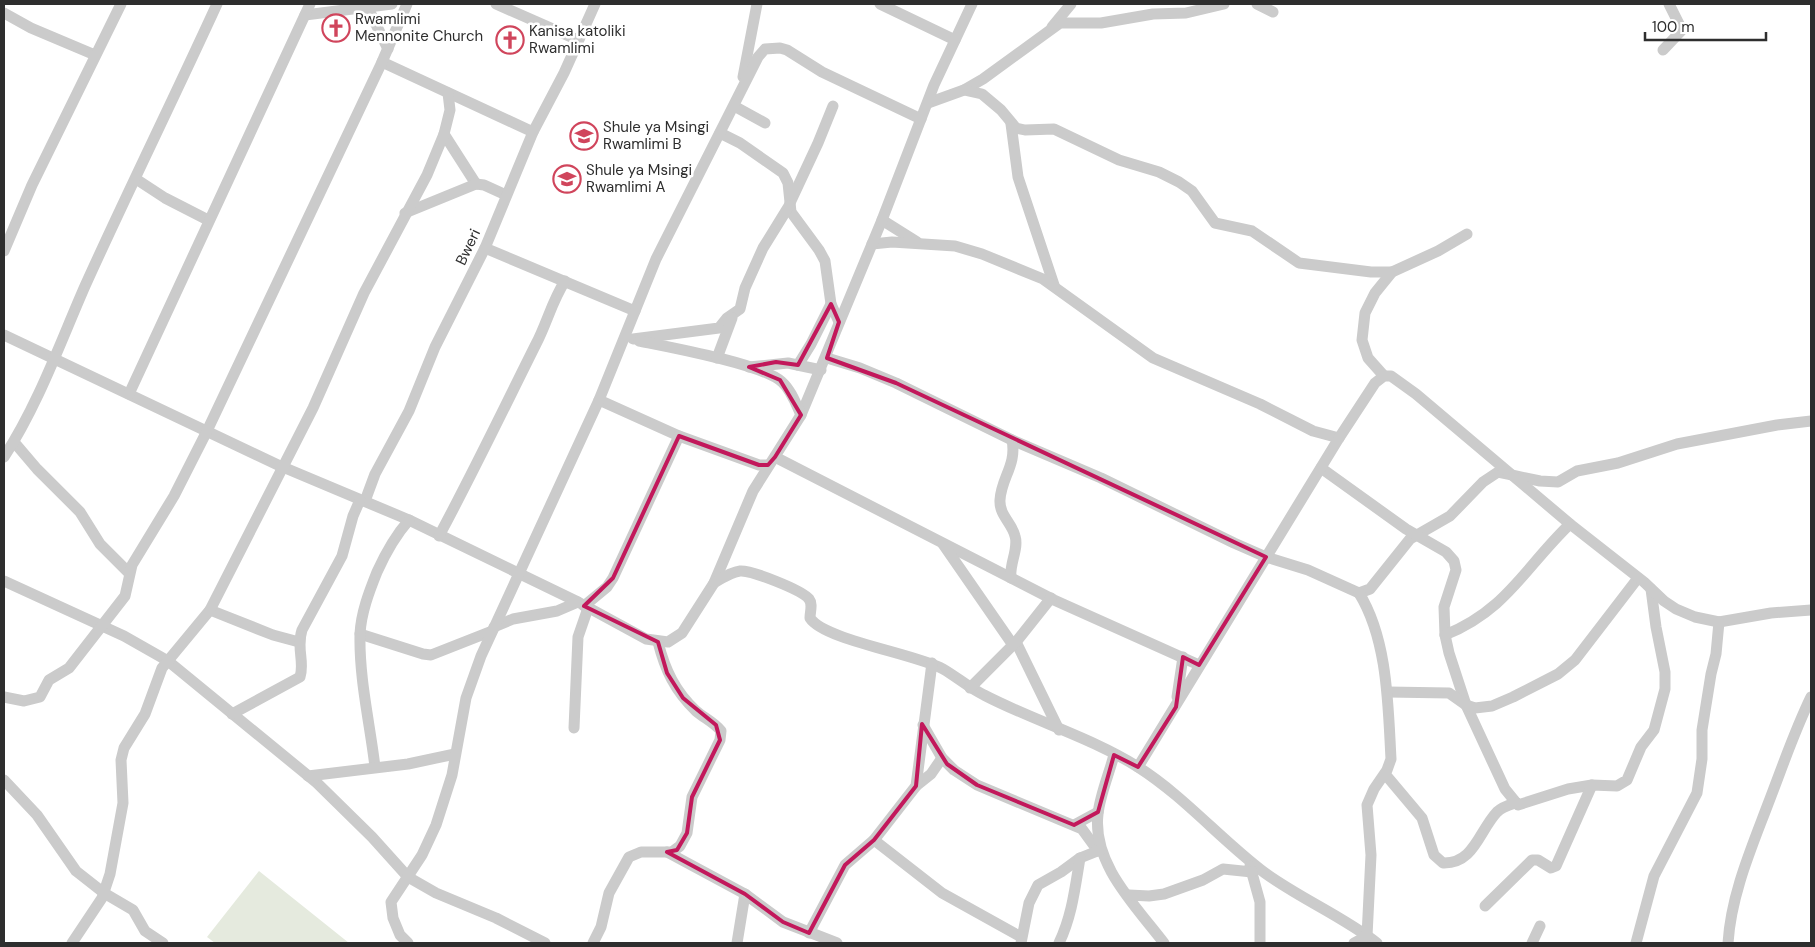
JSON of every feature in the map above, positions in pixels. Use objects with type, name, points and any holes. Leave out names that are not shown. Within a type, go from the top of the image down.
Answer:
[{"type":"street","points":[[4,251],[22,206],[121,4]]},
{"type":"street","points":[[4,457],[14,442],[216,4]]},
{"type":"street","points":[[129,394],[208,220],[310,4]]},
{"type":"street","points":[[305,15],[367,5],[392,4]]},
{"type":"street","points":[[4,698],[24,701],[40,698],[49,680],[69,668],[125,596],[129,573],[136,558],[174,496],[207,431],[382,62],[407,4]]},
{"type":"street","points":[[496,4],[578,40]]},
{"type":"street","points":[[742,89],[751,48],[753,20],[757,4]]},
{"type":"street","points":[[880,4],[955,40]]},
{"type":"street","points":[[4,335],[281,467],[409,520],[584,605],[646,639],[668,642],[682,633],[714,583],[732,544],[746,503],[802,415],[827,358],[839,322],[882,220],[921,119],[972,4]]},
{"type":"street","points":[[928,103],[964,90],[1002,66],[1052,27],[1071,4]]},
{"type":"street","points":[[1052,27],[1070,22],[1097,23],[1153,14],[1186,13],[1224,4]]},
{"type":"street","points":[[1257,4],[1273,12]]},
{"type":"street","points":[[1664,50],[1682,30],[1669,4]]},
{"type":"street","points":[[367,5],[388,49]]},
{"type":"street","name":"Bweri","points":[[298,642],[302,630],[342,556],[353,516],[363,501],[375,474],[409,411],[438,340],[485,248],[534,132],[552,98],[594,5]]},
{"type":"street","points":[[4,13],[31,28],[95,55]]},
{"type":"street","points":[[408,943],[400,934],[393,918],[391,902],[408,877],[436,825],[455,754],[466,698],[493,629],[629,338],[635,311],[661,250],[762,52],[765,49],[780,48],[822,72],[921,119]]},
{"type":"street","points":[[382,62],[534,132]]},
{"type":"street","points":[[964,90],[982,94],[992,101],[1011,124],[1026,130],[1054,129],[1119,160],[1159,172],[1179,182],[1192,191],[1215,223],[1252,231],[1299,263],[1372,272],[1392,272],[1438,251],[1467,234]]},
{"type":"street","points":[[72,943],[104,893],[110,874],[123,803],[123,751],[145,714],[160,674],[168,661],[210,610],[281,467],[313,408],[364,292],[426,175],[444,134],[450,110],[448,93]]},
{"type":"street","points":[[450,110],[463,100]]},
{"type":"street","points":[[629,338],[716,329],[735,314],[742,306],[745,288],[763,248],[789,206],[833,106]]},
{"type":"street","points":[[732,109],[765,123]]},
{"type":"street","points":[[732,109],[740,143]]},
{"type":"street","points":[[1011,124],[1018,177],[1054,285]]},
{"type":"street","points":[[720,133],[740,143],[783,174],[788,182],[789,206],[795,219],[819,250],[825,261],[831,304],[839,322]]},
{"type":"street","points":[[444,134],[476,184]]},
{"type":"street","points":[[136,178],[177,205],[208,220]]},
{"type":"street","points":[[405,213],[476,184],[484,185],[506,195]]},
{"type":"street","points":[[882,220],[917,242]]},
{"type":"street","points":[[872,244],[917,242],[968,249],[1054,285],[1112,330],[1153,358],[1260,404],[1313,431],[1339,438]]},
{"type":"street","points":[[485,248],[635,311]]},
{"type":"street","points":[[1384,376],[1365,351],[1363,328],[1369,303],[1392,272]]},
{"type":"street","points":[[439,536],[488,444],[543,331],[552,303],[565,281]]},
{"type":"street","points":[[798,365],[824,322],[831,304]]},
{"type":"street","points":[[718,358],[735,314]]},
{"type":"street","points":[[629,338],[718,358],[749,367],[780,380],[787,386],[802,415]]},
{"type":"street","points":[[827,358],[860,368],[887,380],[1012,440],[1092,474],[1193,524],[1266,557],[1308,570],[1360,593],[1375,628],[1388,692],[1391,759],[1385,774],[1374,789],[1367,805],[1372,855],[1367,936]]},
{"type":"street","points":[[749,367],[776,362],[821,370]]},
{"type":"street","points":[[1138,767],[1339,438],[1375,383],[1384,376],[1391,376],[1416,394],[1512,473],[1570,524],[1676,609],[1695,617],[1719,622],[1747,619],[1771,613],[1811,610]]},
{"type":"street","points":[[599,400],[679,436],[759,465],[771,461],[1110,627],[1199,665]]},
{"type":"street","points":[[1360,593],[1370,589],[1400,550],[1416,535],[1450,516],[1491,474],[1498,472],[1512,473],[1540,481],[1558,482],[1577,471],[1618,463],[1677,444],[1777,425],[1811,421]]},
{"type":"street","points":[[360,634],[431,655],[513,619],[584,605],[607,587],[679,436]]},
{"type":"street","points":[[1011,578],[1011,563],[1016,543],[1015,536],[1002,513],[1000,500],[1012,465],[1012,440]]},
{"type":"street","points":[[14,442],[80,512],[100,544],[129,573]]},
{"type":"street","points":[[1321,468],[1416,535],[1446,552],[1455,564],[1444,607],[1446,635],[1466,705],[1505,789],[1515,803]]},
{"type":"street","points":[[375,767],[363,678],[360,634],[363,613],[382,562],[392,540],[409,520]]},
{"type":"street","points":[[1446,635],[1478,620],[1496,606],[1570,524]]},
{"type":"street","points":[[942,544],[1015,643],[1059,730]]},
{"type":"street","points":[[714,583],[740,571],[754,574],[808,598],[811,603],[810,618],[818,626],[889,652],[932,663],[970,688],[1138,767],[1190,806],[1248,860],[1267,874],[1377,943]]},
{"type":"street","points":[[1388,692],[1449,693],[1466,705],[1484,708],[1492,706],[1558,674],[1588,647],[1638,578]]},
{"type":"street","points":[[4,581],[102,626],[168,661],[308,776],[345,810],[408,877],[436,893],[496,918],[545,943]]},
{"type":"street","points":[[1385,774],[1422,818],[1434,855],[1443,863],[1452,863],[1465,857],[1498,811],[1515,803],[1524,805],[1568,789],[1592,785],[1617,786],[1624,783],[1642,747],[1654,730],[1664,699],[1665,672],[1651,589]]},
{"type":"street","points":[[970,688],[1015,643],[1051,598]]},
{"type":"street","points":[[574,728],[578,637],[584,605]]},
{"type":"street","points":[[210,610],[273,635],[298,642],[302,666],[300,677],[232,714]]},
{"type":"street","points":[[1636,943],[1654,876],[1696,793],[1702,759],[1702,734],[1716,654],[1719,622]]},
{"type":"street","points":[[593,943],[601,928],[609,893],[629,857],[634,853],[677,850],[684,840],[692,798],[720,740],[720,731],[683,698],[668,673],[658,642]]},
{"type":"street","points":[[1176,707],[1183,657]]},
{"type":"street","points":[[916,786],[932,663]]},
{"type":"street","points":[[1728,943],[1734,900],[1750,852],[1785,754],[1811,697]]},
{"type":"street","points":[[923,726],[942,758],[954,770],[977,785],[1074,825],[1087,833],[1107,865],[1164,943]]},
{"type":"street","points":[[308,776],[334,775],[375,767],[408,764],[455,754]]},
{"type":"street","points":[[1099,850],[1098,812],[1114,755]]},
{"type":"street","points":[[809,933],[845,865],[874,840],[916,786],[931,774],[942,758]]},
{"type":"street","points":[[4,780],[37,815],[76,871],[104,893],[133,910],[145,931],[163,943]]},
{"type":"street","points":[[1485,906],[1532,860],[1538,860],[1551,868],[1556,866],[1592,785]]},
{"type":"street","points":[[1074,825],[1098,812]]},
{"type":"street","points":[[874,840],[942,893],[1021,940],[1029,903],[1038,885],[1062,872],[1080,858],[1099,850]]},
{"type":"street","points":[[667,852],[745,894],[783,922],[837,943]]},
{"type":"street","points":[[1058,943],[1066,928],[1074,900],[1080,858]]},
{"type":"street","points":[[1248,860],[1260,902],[1260,943]]},
{"type":"street","points":[[1129,896],[1164,894],[1204,880],[1223,869],[1252,872]]},
{"type":"street","points":[[737,943],[745,894]]},
{"type":"street","points":[[1532,943],[1540,926]]},
{"type":"street","points":[[1354,943],[1367,936]]},
{"type":"highlighted area","points":[[831,304],[839,322],[827,358],[896,383],[1266,557],[1199,665],[1183,657],[1176,707],[1138,767],[1114,755],[1098,812],[1074,825],[977,785],[947,764],[922,724],[916,786],[874,840],[845,865],[809,933],[783,922],[745,894],[667,852],[677,850],[687,833],[692,797],[720,740],[716,725],[683,698],[667,673],[658,642],[584,606],[613,578],[679,436],[759,465],[768,465],[775,457],[801,415],[780,380],[749,367],[776,362],[798,365]]},
{"type":"shaded area","points":[[259,871],[349,943],[215,943],[207,937]]},
{"type":"place","name":"Rwamlimi Mennonite Church","points":[[336,28]]},
{"type":"place","name":"Kanisa katoliki Rwamlimi","points":[[510,40]]},
{"type":"place","name":"Shule ya Msingi Rwamlimi B","points":[[584,136]]},
{"type":"place","name":"Shule ya Msingi Rwamlimi A","points":[[567,179]]}]
